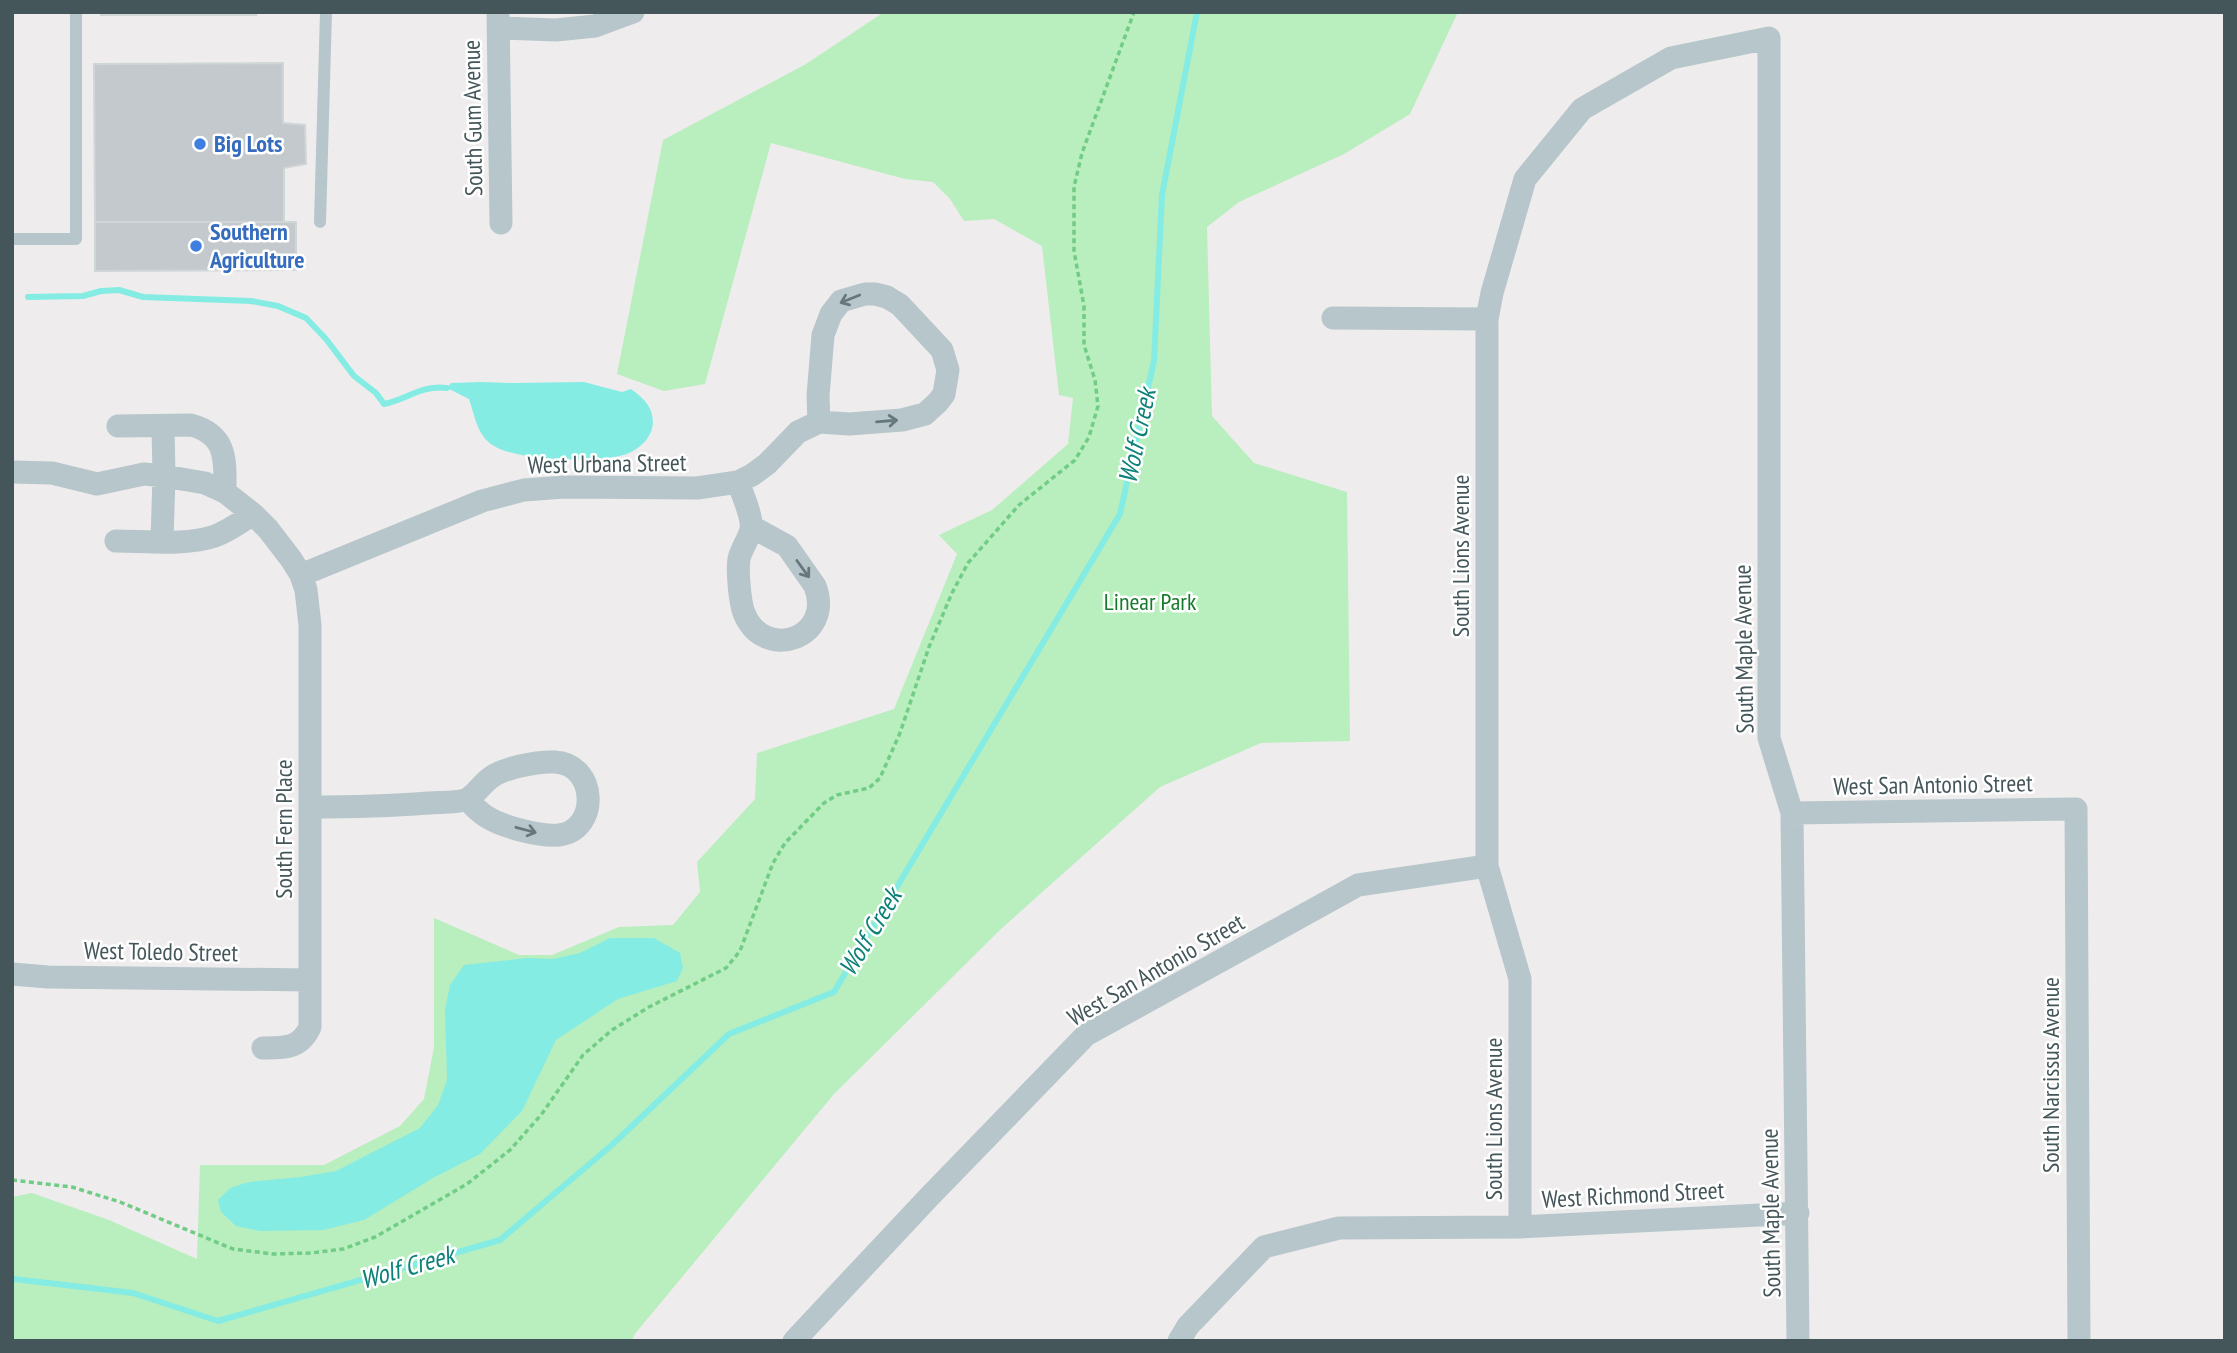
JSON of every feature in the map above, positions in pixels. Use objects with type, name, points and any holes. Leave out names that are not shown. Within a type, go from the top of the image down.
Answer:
[{"type":"street","points":[[498,20],[556,30],[595,26],[633,12]]},
{"type":"street","name":"South Gum Avenue","points":[[498,20],[501,223]]},
{"type":"street","name":"South Lions Avenue","points":[[1521,1227],[1520,979],[1487,866],[1487,319],[1492,293],[1525,179],[1582,109],[1671,58],[1769,38]]},
{"type":"street","name":"South Maple Avenue","points":[[1769,38],[1769,738],[1792,814],[1798,1341]]},
{"type":"street","points":[[865,294],[887,297],[900,305],[943,350],[948,370],[944,394],[925,414],[902,420],[849,424],[819,422],[818,396],[823,335],[831,314],[841,302],[865,294]]},
{"type":"street","points":[[1333,318],[1487,319]]},
{"type":"street","name":"West Urbana Street","points":[[301,575],[482,501],[524,490],[564,487],[697,488],[738,482],[767,464],[798,432],[819,422]]},
{"type":"street","points":[[118,426],[191,425],[203,428],[212,434],[223,452],[225,492]]},
{"type":"street","points":[[162,541],[163,426]]},
{"type":"street","points":[[12,472],[52,473],[97,484],[144,474],[205,483],[225,492],[253,514],[281,544],[301,575]]},
{"type":"street","points":[[738,482],[752,527],[739,560],[745,615],[754,629],[765,636],[773,640],[792,640],[809,630],[818,612],[816,586],[787,546],[752,527]]},
{"type":"street","points":[[116,541],[213,537],[233,528],[253,514]]},
{"type":"street","name":"South Fern Place","points":[[263,1048],[296,1044],[305,1038],[310,1027],[310,625],[308,602],[301,575]]},
{"type":"street","points":[[310,807],[392,806],[467,800],[491,776],[514,768],[555,762],[580,774],[589,791],[584,818],[571,831],[561,835],[525,830],[488,817],[467,800]]},
{"type":"street","name":"West San Antonio Street","points":[[1792,814],[2076,809]]},
{"type":"street","name":"South Narcissus Avenue","points":[[2076,809],[2079,1341]]},
{"type":"street","name":"West San Antonio Street","points":[[794,1341],[1086,1035],[1358,886],[1487,866]]},
{"type":"street","name":"West Toledo Street","points":[[12,974],[48,977],[309,979]]},
{"type":"street","name":"West Richmond Street","points":[[1179,1341],[1188,1326],[1264,1247],[1339,1228],[1521,1227],[1798,1213]]},
{"type":"lane","points":[[12,239],[76,239],[76,12]]},
{"type":"lane","points":[[320,222],[326,12]]},
{"type":"path","points":[[12,1180],[72,1188],[108,1199],[233,1249],[274,1254],[343,1249],[375,1237],[467,1184],[510,1150],[541,1115],[583,1055],[612,1030],[649,1007],[726,968],[740,951],[773,863],[785,843],[824,803],[837,795],[869,788],[880,778],[900,733],[929,647],[968,563],[1019,505],[1075,460],[1089,437],[1098,406],[1095,380],[1084,345],[1084,306],[1074,251],[1074,187],[1082,153],[1135,12]]},
{"type":"green space","name":"Linear Park","points":[[884,12],[1458,12],[1410,114],[1344,154],[1239,202],[1207,227],[1212,416],[1254,463],[1347,492],[1350,741],[1261,743],[1160,787],[1001,929],[834,1094],[634,1335],[632,1341],[12,1341],[12,1197],[32,1193],[109,1220],[197,1259],[200,1165],[324,1165],[400,1126],[424,1099],[434,1047],[434,918],[519,955],[552,955],[619,927],[673,925],[700,892],[697,862],[755,799],[757,753],[894,709],[957,554],[939,535],[992,510],[1068,444],[1073,398],[1059,395],[1042,246],[994,219],[964,221],[950,199],[933,182],[905,179],[771,143],[705,384],[664,391],[617,374],[663,140],[806,64]]},
{"type":"water","points":[[584,382],[622,392],[631,389],[649,407],[653,417],[652,428],[639,447],[619,456],[603,459],[562,460],[506,451],[494,446],[484,437],[477,425],[469,399],[447,388],[451,383]]},
{"type":"water","points":[[610,938],[654,938],[680,953],[683,968],[677,981],[618,999],[556,1040],[522,1111],[480,1154],[433,1178],[364,1220],[323,1230],[260,1231],[236,1226],[221,1212],[218,1200],[230,1188],[249,1182],[336,1171],[420,1128],[438,1105],[447,1080],[445,1010],[450,985],[464,965],[527,958],[553,959],[580,953]]},
{"type":"building","points":[[101,12],[256,12],[256,15],[101,15]]},
{"type":"building","name":"Big Lots","points":[[283,63],[283,123],[305,125],[306,164],[284,168],[284,222],[95,222],[94,64]]},
{"type":"building","name":"Southern Agriculture","points":[[95,222],[296,222],[296,270],[95,271]]},
{"type":"waterway","name":"Wolf Creek","points":[[12,1281],[14,1279],[133,1293],[218,1321],[500,1240],[613,1144],[729,1034],[834,992],[1120,514],[1154,361],[1162,195],[1197,12]]},
{"type":"waterway","points":[[28,297],[83,296],[119,290],[143,297],[251,301],[278,306],[306,318],[354,376],[376,393],[384,404],[422,390],[447,388]]},
{"type":"place","name":"Big Lots","points":[[200,144]]},
{"type":"place","name":"Southern Agriculture","points":[[196,246]]}]
